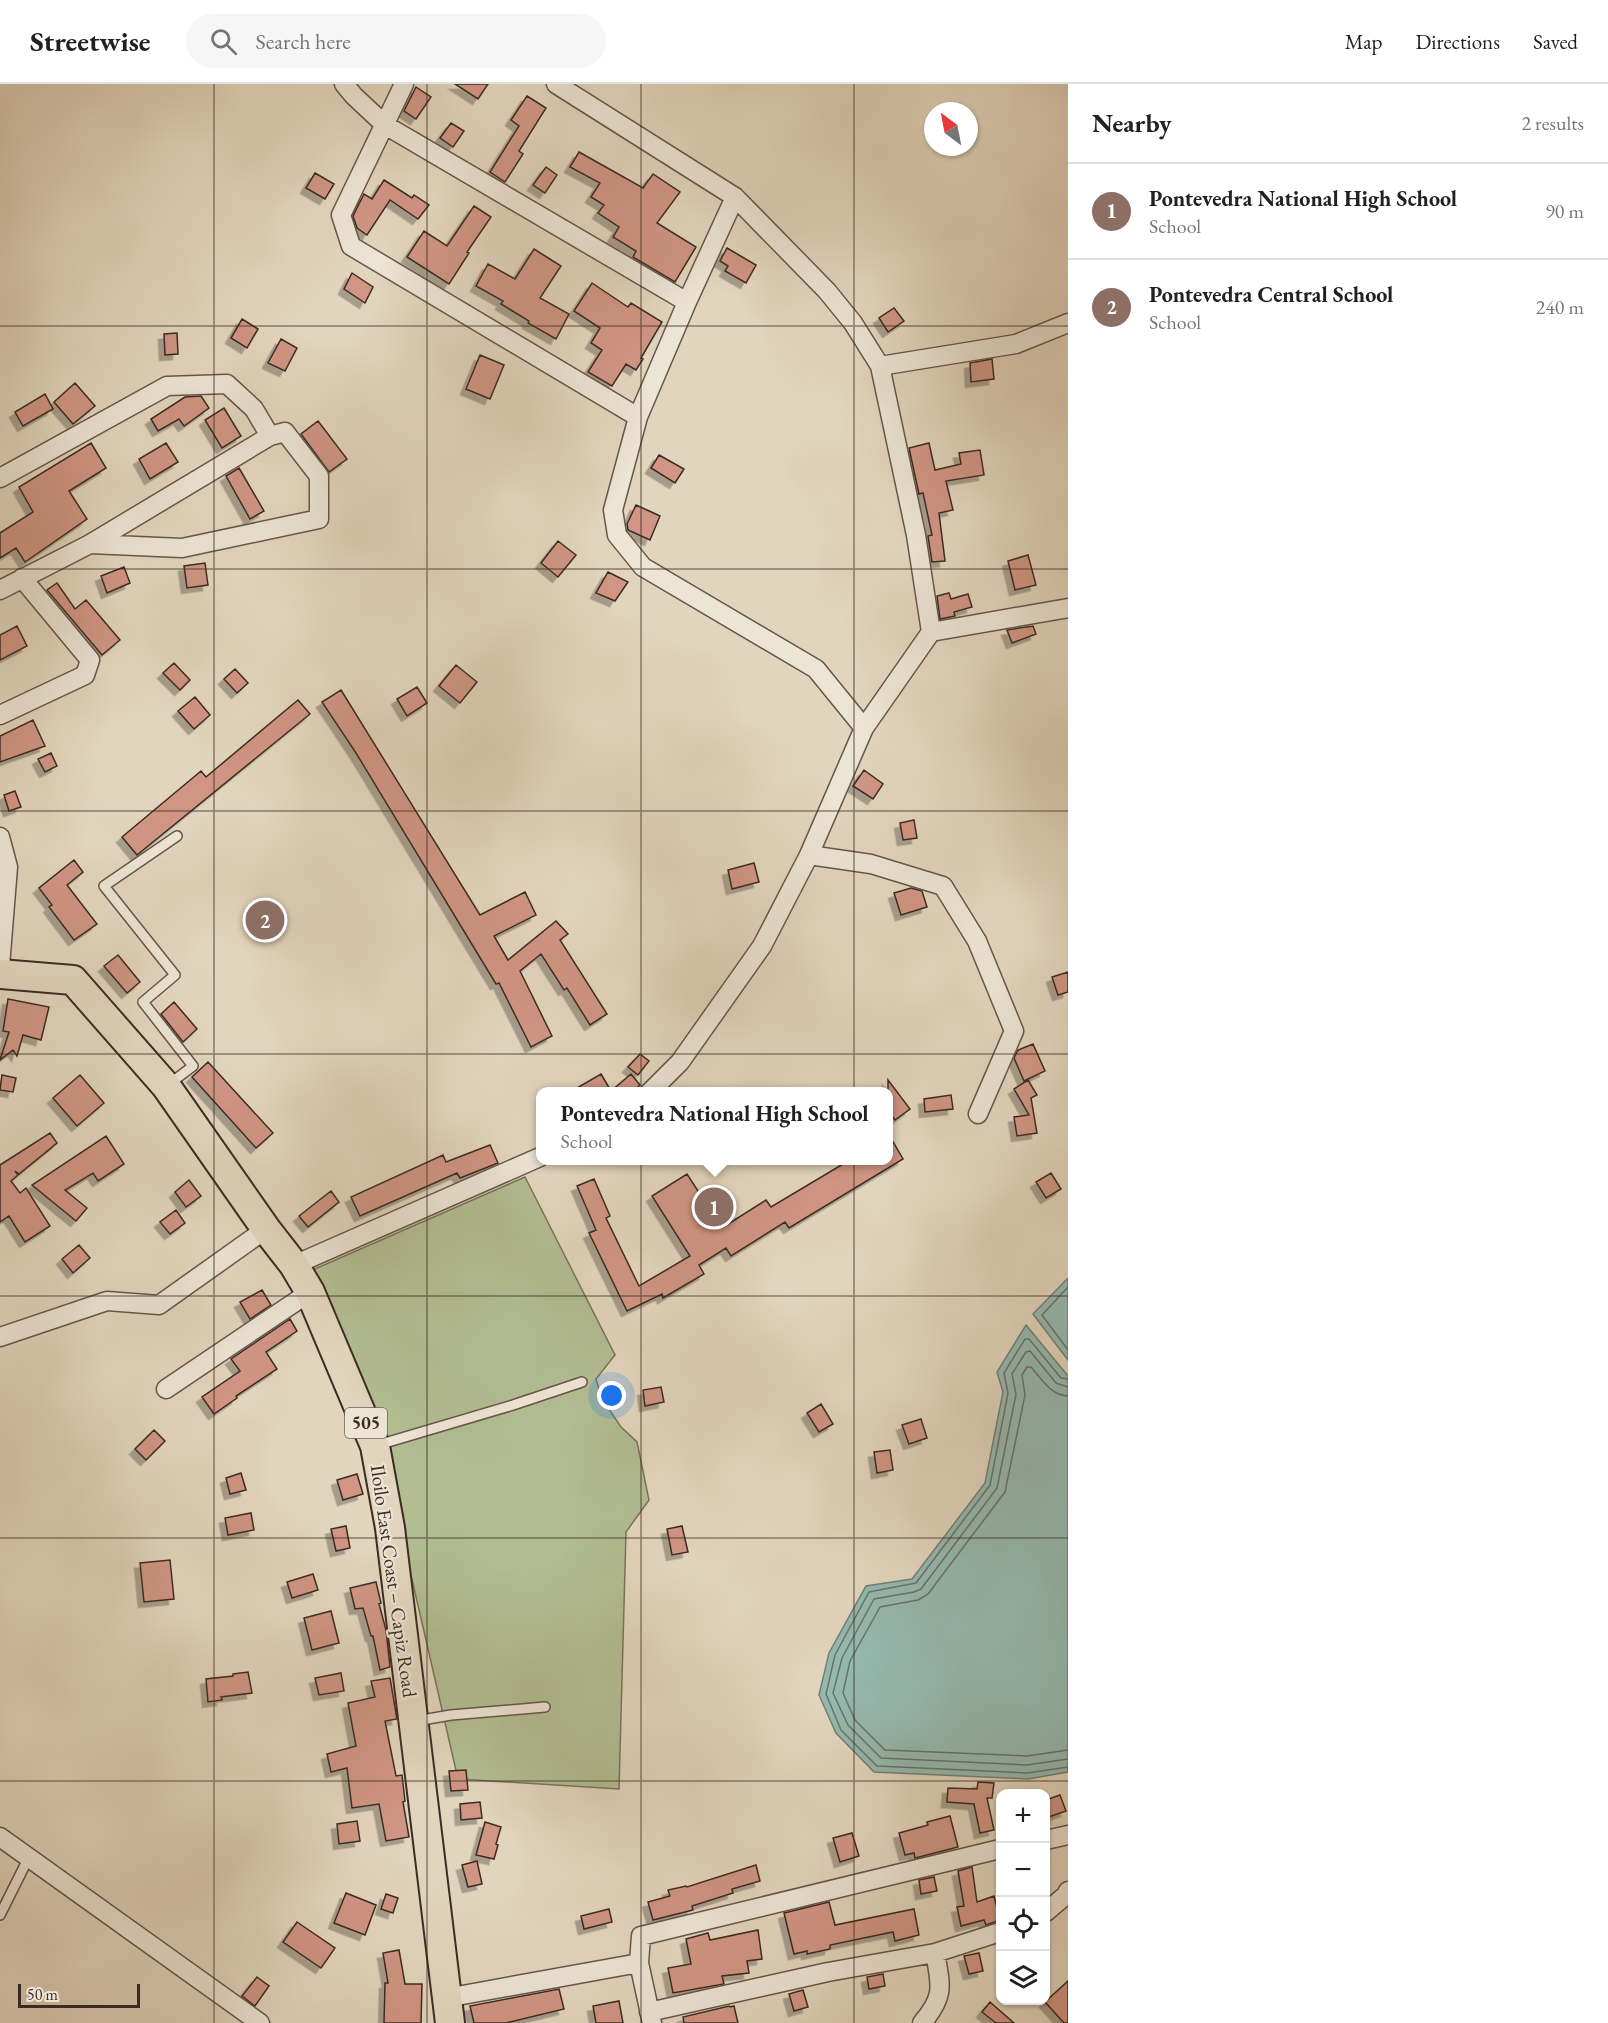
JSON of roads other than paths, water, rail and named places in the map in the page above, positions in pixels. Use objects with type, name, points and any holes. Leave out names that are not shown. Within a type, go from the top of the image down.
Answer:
[{"type":"main road","name":"Iloilo East Coast – Capiz Road","points":[[0,974],[73,980],[166,1086],[266,1229],[294,1265],[310,1292],[375,1446],[390,1528],[448,2011]]},
{"type":"street","points":[[344,84],[385,125],[687,302]]},
{"type":"street","points":[[404,84],[341,215],[351,246],[638,417]]},
{"type":"street","points":[[556,84],[735,197],[827,291],[853,323],[880,366],[916,535],[931,633],[864,728],[809,855],[762,946],[680,1062],[655,1087]]},
{"type":"street","points":[[735,197],[638,417],[613,510],[617,536],[643,567],[816,669],[864,728]]},
{"type":"street","points":[[880,366],[1016,344],[1068,323]]},
{"type":"street","points":[[0,478],[167,386],[227,384],[254,409],[270,436]]},
{"type":"street","points":[[0,590],[90,544],[270,436],[285,432],[319,476],[319,519],[182,548],[90,544]]},
{"type":"street","points":[[0,715],[85,675],[90,660],[22,578]]},
{"type":"street","points":[[931,633],[1068,608]]},
{"type":"street","points":[[0,837],[8,867],[0,966]]},
{"type":"street","points":[[809,855],[871,864],[943,886],[977,941],[1014,1031],[978,1114]]},
{"type":"street","points":[[294,1265],[536,1159]]},
{"type":"street","points":[[0,1337],[107,1301],[159,1305],[266,1229]]},
{"type":"street","points":[[166,1389],[310,1292]]},
{"type":"street","points":[[1050,1839],[1068,1835]]},
{"type":"street","points":[[0,1837],[258,2023]]},
{"type":"street","points":[[996,1850],[641,1936],[639,1963],[650,2018],[828,1972],[935,1953],[996,1933]]},
{"type":"street","points":[[1050,1909],[1068,1891]]},
{"type":"street","points":[[922,2023],[936,2006],[941,1985],[935,1953]]},
{"type":"street","points":[[448,2011],[639,1963]]},
{"type":"lane","points":[[166,1086],[193,1066],[143,1002],[175,975],[104,886],[177,836]]},
{"type":"lane","points":[[375,1446],[582,1382]]},
{"type":"lane","points":[[413,1722],[472,1713],[545,1707]]},
{"type":"lane","points":[[0,1915],[29,1857]]},
{"type":"water","points":[[1068,1278],[1068,1360],[1033,1314]]},
{"type":"water","points":[[1026,1325],[1068,1376],[1068,1772],[1028,1779],[874,1772],[836,1733],[819,1695],[829,1653],[866,1586],[912,1579],[985,1483],[1003,1392],[997,1372]]},
{"type":"place","name":"Pontevedra Central School","points":[[265,920]]},
{"type":"place","name":"Pontevedra National High School","points":[[714,1207]]}]
